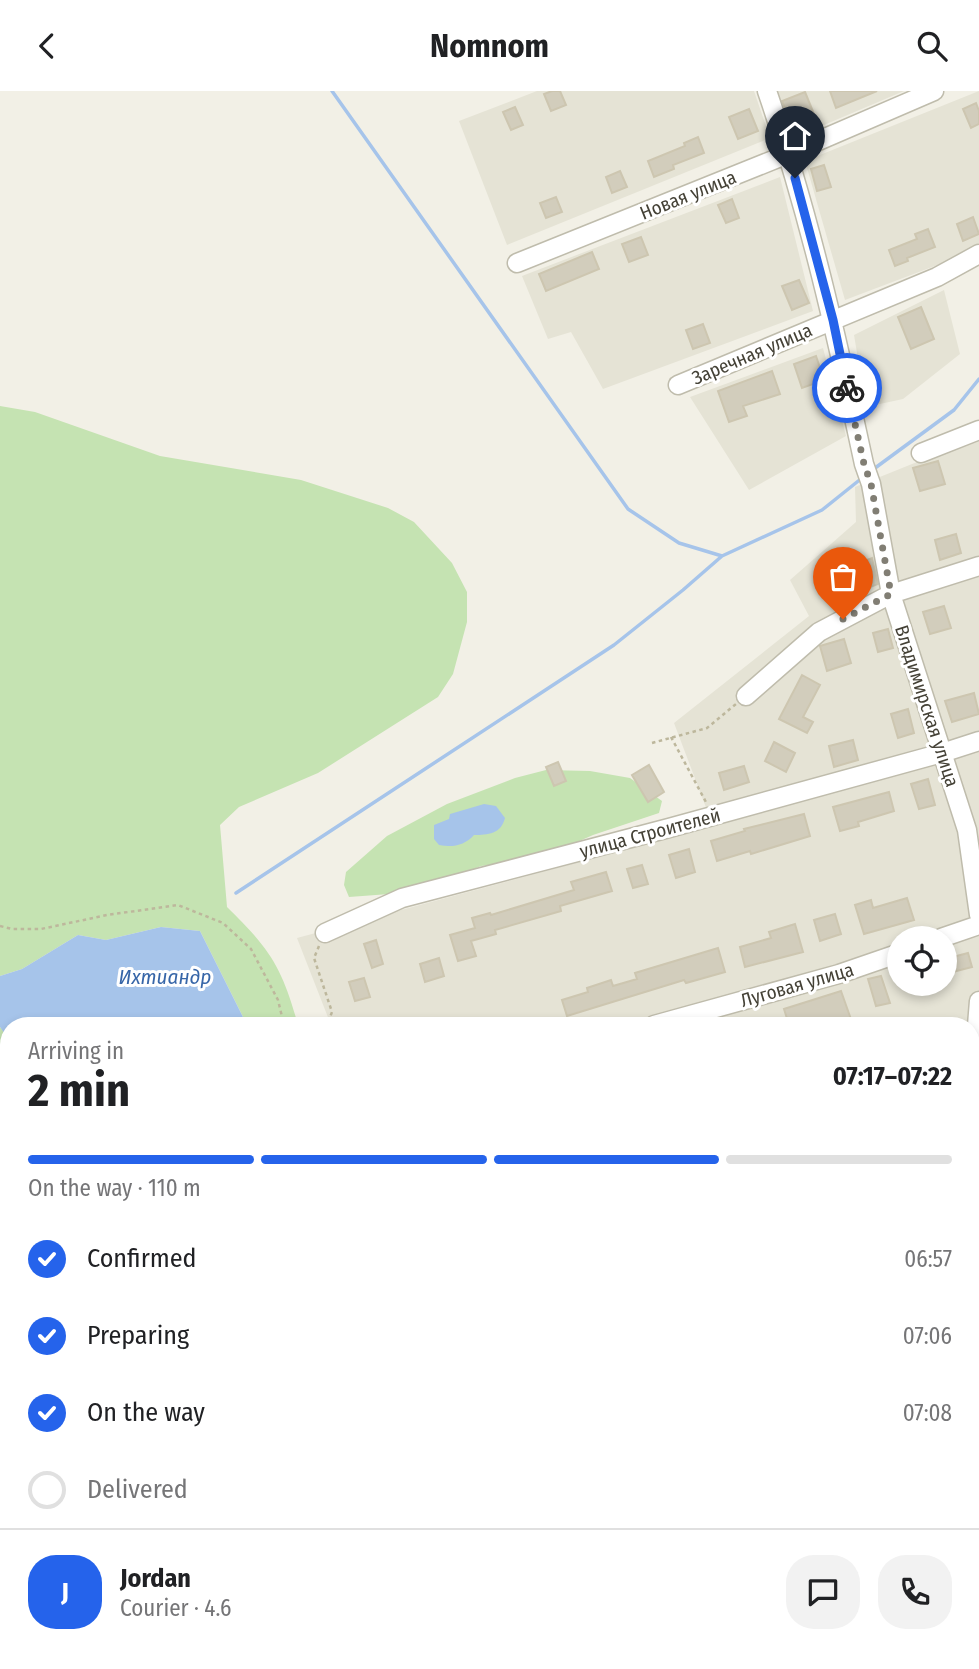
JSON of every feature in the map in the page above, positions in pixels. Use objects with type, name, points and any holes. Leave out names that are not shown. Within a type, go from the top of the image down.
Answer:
[{"type":"street","name":"Владимирская улица","points":[[767,91],[789,154],[833,320],[864,464],[871,484],[891,594],[967,830],[979,915]]},
{"type":"street","name":"Новая улица","points":[[517,263],[789,154],[934,91]]},
{"type":"street","name":"Заречная улица","points":[[678,385],[937,277],[979,254]]},
{"type":"street","points":[[921,453],[979,430]]},
{"type":"street","points":[[746,696],[819,632],[891,594],[979,566]]},
{"type":"street","name":"улица Строителей","points":[[325,933],[402,898],[713,816],[979,741]]},
{"type":"street","points":[[957,933],[979,925]]},
{"type":"street","name":"Луговая улица","points":[[683,1017],[839,974],[887,957]]},
{"type":"path","points":[[652,743],[707,728],[746,696]]},
{"type":"path","points":[[671,737],[713,816]]},
{"type":"path","points":[[0,926],[12,929],[41,929],[107,915],[178,905],[223,923],[251,949],[278,1000],[282,1017]]},
{"type":"path","points":[[325,933],[314,958],[332,1012],[330,1017]]},
{"type":"shaded area","points":[[537,91],[754,91],[770,138],[507,245],[459,121]]},
{"type":"shaded area","points":[[776,91],[904,91],[791,139]]},
{"type":"shaded area","points":[[979,91],[979,243],[969,253],[845,300],[805,161]]},
{"type":"shaded area","points":[[780,177],[813,311],[603,389],[571,332],[548,339],[522,276]]},
{"type":"shaded area","points":[[944,290],[960,354],[903,399],[866,407],[854,335]]},
{"type":"shaded area","points":[[823,348],[846,436],[749,490],[690,397]]},
{"type":"shaded area","points":[[979,437],[979,1017],[328,1017],[297,938],[713,826],[674,723],[809,616],[790,580],[856,522],[855,487]]},
{"type":"green space","points":[[0,406],[35,412],[160,456],[301,480],[388,508],[414,522],[452,563],[467,592],[467,622],[453,674],[438,697],[318,773],[239,807],[220,825],[227,907],[273,960],[295,1017],[243,1017],[200,931],[161,927],[106,940],[78,935],[22,969],[0,976]]},
{"type":"green space","points":[[546,770],[590,771],[630,778],[662,801],[659,813],[593,835],[539,859],[481,866],[416,892],[349,897],[344,885],[346,872],[387,836],[447,804],[515,778]]},
{"type":"water","points":[[484,804],[496,806],[505,818],[497,830],[489,834],[474,835],[454,846],[439,845],[434,839],[434,825],[449,819],[450,814]]},
{"type":"water","name":"Ихтиандр","points":[[161,927],[200,931],[243,1017],[0,1017],[0,976],[22,969],[78,935],[106,940]]},
{"type":"building","points":[[560,91],[566,105],[551,111],[544,94]]},
{"type":"building","points":[[830,91],[877,91],[836,108]]},
{"type":"building","points":[[805,92],[816,119],[793,128],[782,101]]},
{"type":"building","points":[[976,103],[979,124],[971,128],[963,109]]},
{"type":"building","points":[[515,107],[523,125],[511,130],[503,112]]},
{"type":"building","points":[[749,109],[758,131],[738,139],[729,117]]},
{"type":"building","points":[[698,137],[704,153],[673,165],[674,169],[654,177],[648,161],[685,146],[684,143]]},
{"type":"building","points":[[824,165],[831,187],[817,191],[811,169]]},
{"type":"building","points":[[620,171],[627,187],[612,193],[606,177]]},
{"type":"building","points":[[556,197],[562,212],[546,218],[540,203]]},
{"type":"building","points":[[732,199],[739,218],[726,223],[718,205]]},
{"type":"building","points":[[973,217],[979,234],[963,241],[957,224]]},
{"type":"building","points":[[928,229],[935,247],[895,266],[889,250],[917,239],[915,234]]},
{"type":"building","points":[[641,237],[648,255],[629,262],[622,244]]},
{"type":"building","points":[[592,252],[599,269],[546,291],[539,274]]},
{"type":"building","points":[[799,280],[809,303],[792,310],[782,286]]},
{"type":"building","points":[[921,307],[934,339],[911,349],[898,317]]},
{"type":"building","points":[[703,324],[710,343],[693,349],[686,330]]},
{"type":"building","points":[[816,356],[824,380],[802,388],[794,364]]},
{"type":"building","points":[[772,371],[780,394],[743,406],[747,416],[729,422],[718,391]]},
{"type":"building","points":[[938,461],[945,484],[920,491],[913,468]]},
{"type":"building","points":[[956,534],[961,553],[940,560],[935,540]]},
{"type":"building","points":[[872,558],[878,584],[863,590],[853,565]]},
{"type":"building","points":[[944,606],[951,628],[930,634],[923,612]]},
{"type":"building","points":[[888,629],[893,648],[878,652],[873,633]]},
{"type":"building","points":[[844,639],[851,663],[827,671],[820,646]]},
{"type":"building","points":[[802,675],[820,685],[803,717],[813,722],[807,733],[779,719]]},
{"type":"building","points":[[974,693],[979,714],[952,722],[945,701]]},
{"type":"building","points":[[908,709],[914,733],[898,738],[891,714]]},
{"type":"building","points":[[853,740],[858,760],[834,767],[829,746]]},
{"type":"building","points":[[774,742],[795,753],[786,772],[765,761]]},
{"type":"building","points":[[558,762],[566,781],[554,786],[546,767]]},
{"type":"building","points":[[649,765],[664,792],[648,802],[632,775]]},
{"type":"building","points":[[744,766],[749,782],[724,790],[719,773]]},
{"type":"building","points":[[928,779],[935,805],[919,809],[911,784]]},
{"type":"building","points":[[889,792],[894,811],[858,822],[859,826],[840,831],[833,807]]},
{"type":"building","points":[[804,814],[810,836],[717,861],[711,841],[745,831],[744,829]]},
{"type":"building","points":[[689,849],[695,872],[676,878],[669,855]]},
{"type":"building","points":[[642,865],[648,884],[633,888],[627,869]]},
{"type":"building","points":[[606,872],[612,891],[560,906],[561,911],[495,930],[496,934],[471,941],[476,956],[458,961],[450,935],[475,928],[472,918],[490,913],[491,915],[574,890],[571,882]]},
{"type":"building","points":[[907,898],[914,920],[864,934],[855,905],[871,900],[873,908]]},
{"type":"building","points":[[835,914],[841,934],[820,941],[814,920]]},
{"type":"building","points":[[795,924],[803,952],[745,967],[740,947],[771,938],[769,932]]},
{"type":"building","points":[[376,940],[383,964],[372,968],[364,944]]},
{"type":"building","points":[[718,948],[725,972],[686,983],[684,980],[567,1016],[562,1000],[588,992],[587,988],[611,980],[613,986],[637,979],[635,973]]},
{"type":"building","points":[[968,953],[972,967],[957,971],[957,956]]},
{"type":"building","points":[[439,958],[444,976],[425,982],[420,964]]},
{"type":"building","points":[[881,976],[890,1003],[876,1006],[868,979]]},
{"type":"building","points":[[364,978],[370,997],[355,1001],[349,982]]},
{"type":"building","points":[[841,991],[850,1017],[786,1017],[784,1009]]},
{"type":"waterway","points":[[332,91],[628,509],[679,543],[722,556]]},
{"type":"waterway","points":[[871,471],[954,410],[979,379]]},
{"type":"waterway","points":[[236,893],[614,645],[722,556],[822,510],[862,478]]},
{"type":"way so far","points":[[843,619],[891,594],[871,484],[847,388]]},
{"type":"route","points":[[795,178],[833,320],[847,388]]}]
